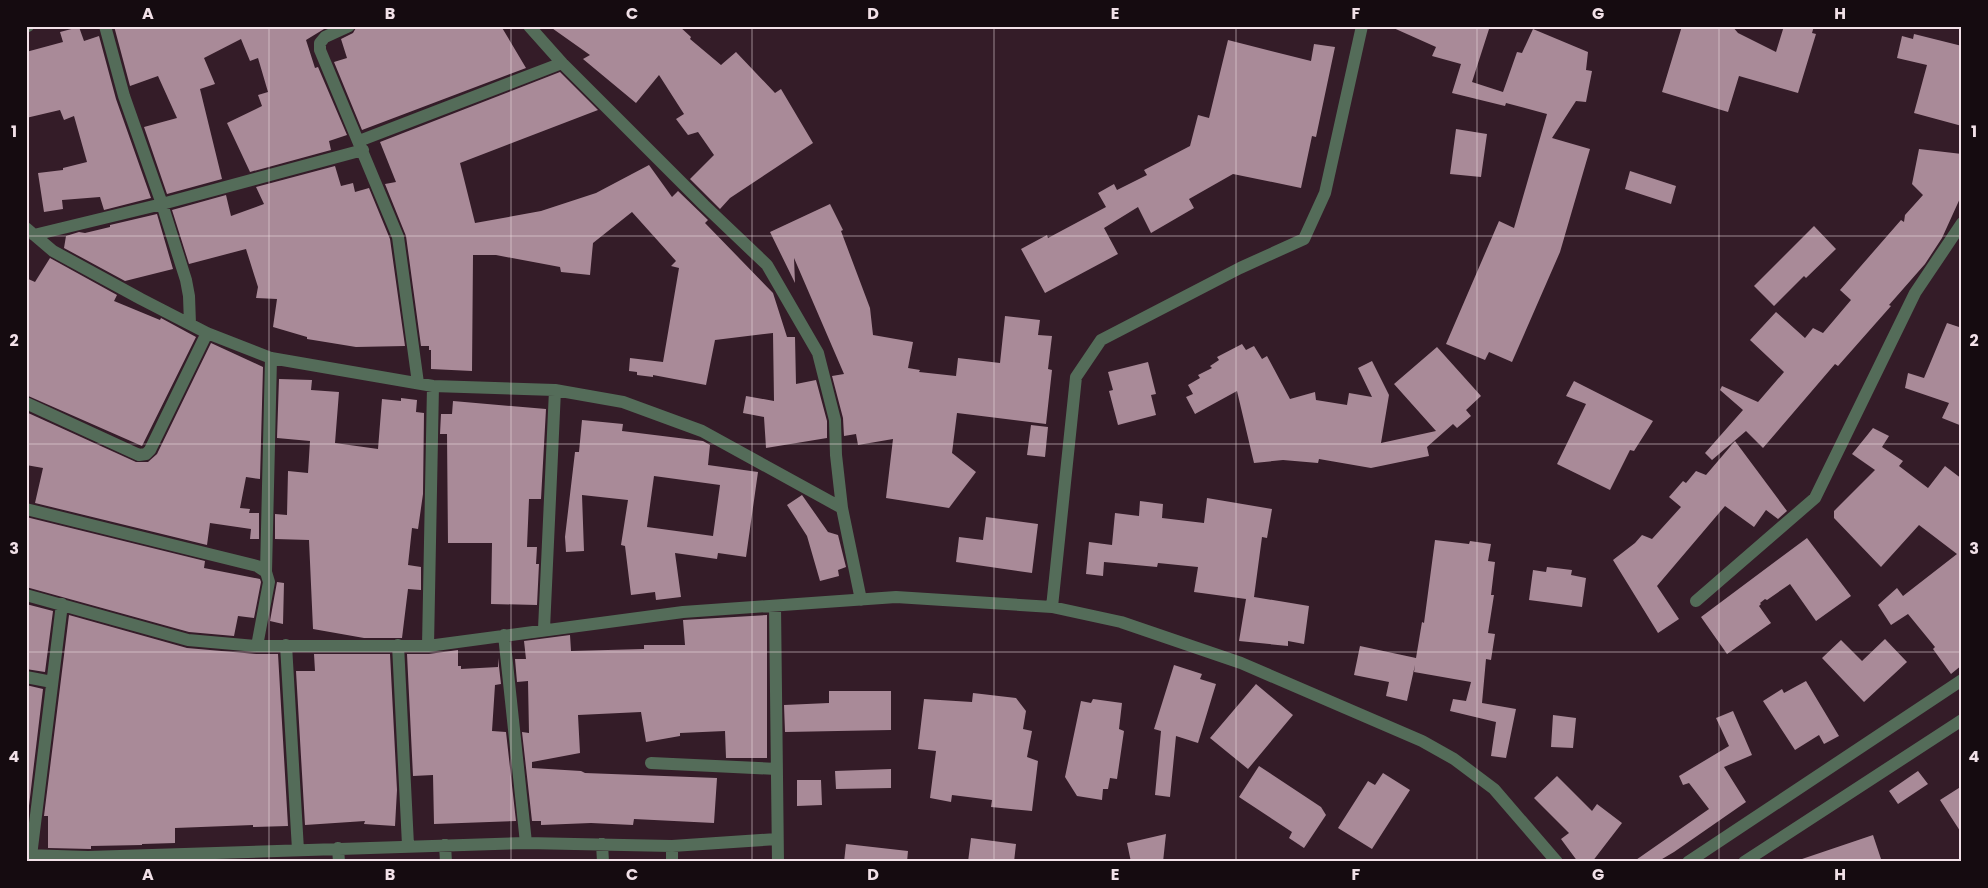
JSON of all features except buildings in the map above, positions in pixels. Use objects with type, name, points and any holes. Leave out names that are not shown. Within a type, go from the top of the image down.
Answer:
[{"type":"street","points":[[105,26],[124,96],[162,204],[186,280],[189,296],[190,324]]},
{"type":"street","points":[[349,26],[325,37],[320,43],[320,50],[398,237],[418,383]]},
{"type":"street","points":[[529,26],[562,63],[704,206],[767,265],[818,353],[835,420],[836,455],[842,508],[861,600]]},
{"type":"street","points":[[1052,607],[1076,376],[1101,340],[1240,268],[1304,239],[1325,193],[1362,26]]},
{"type":"street","points":[[30,231],[162,204],[361,146],[562,63]]},
{"type":"street","points":[[1696,601],[1815,498],[1915,294],[1962,223]]},
{"type":"street","points":[[30,231],[53,251],[206,333],[271,358],[434,386],[555,390],[623,402],[702,431],[842,508]]},
{"type":"street","points":[[26,402],[139,455],[146,454],[150,450],[206,333]]},
{"type":"street","points":[[257,646],[269,582],[266,572],[271,358]]},
{"type":"street","points":[[428,646],[434,386]]},
{"type":"street","points":[[544,630],[555,390]]},
{"type":"street","points":[[26,509],[257,566],[266,572]]},
{"type":"street","points":[[26,595],[188,640],[257,646],[428,646],[683,612],[896,597],[1052,607],[1121,622],[1241,663],[1422,741],[1454,759],[1494,788],[1557,862]]},
{"type":"street","points":[[62,604],[28,856],[88,859],[212,858],[276,856],[298,850],[338,848],[526,843],[672,846],[777,839]]},
{"type":"street","points":[[775,606],[778,862]]},
{"type":"street","points":[[504,635],[526,843]]},
{"type":"street","points":[[286,645],[298,850]]},
{"type":"street","points":[[398,645],[408,846]]},
{"type":"street","points":[[26,677],[52,682]]},
{"type":"street","points":[[1688,862],[1962,680]]},
{"type":"street","points":[[1744,862],[1962,720]]},
{"type":"street","points":[[651,763],[777,770]]},
{"type":"street","points":[[602,844],[603,862]]},
{"type":"street","points":[[445,845],[446,862]]},
{"type":"street","points":[[672,846],[672,862]]},
{"type":"street","points":[[338,848],[339,862]]}]
